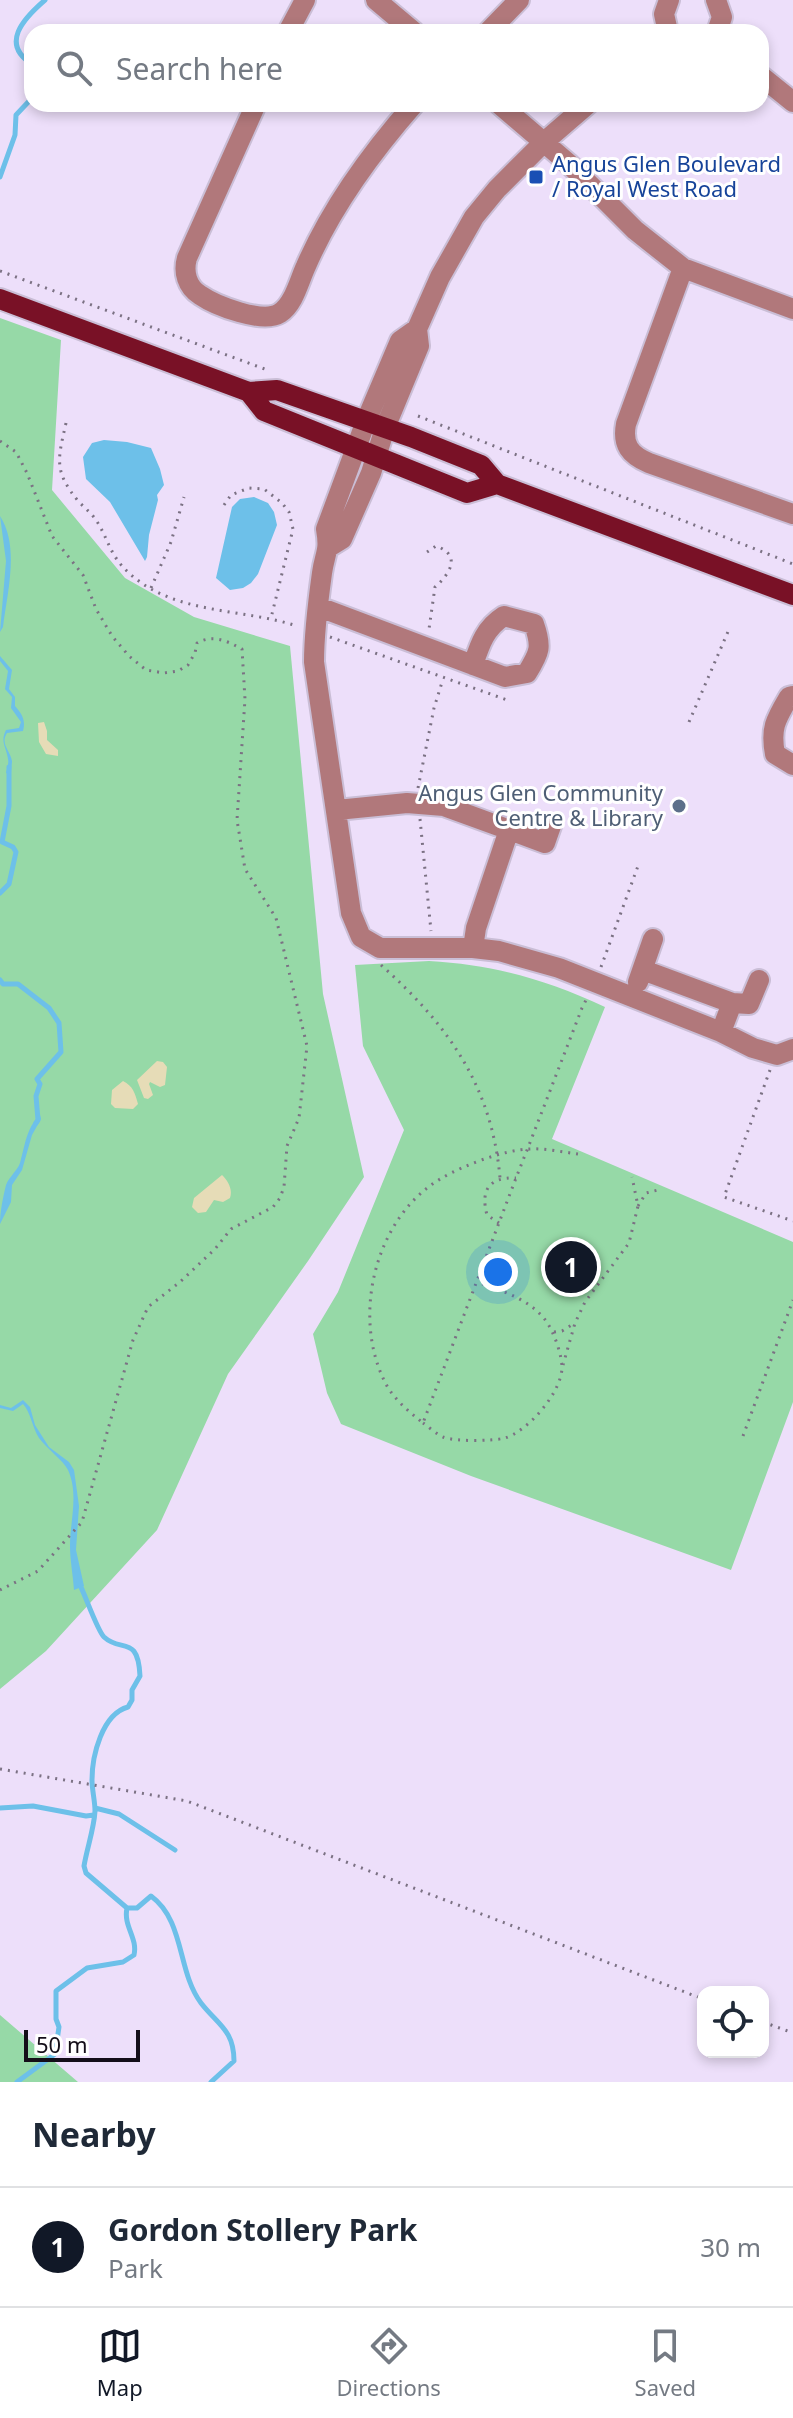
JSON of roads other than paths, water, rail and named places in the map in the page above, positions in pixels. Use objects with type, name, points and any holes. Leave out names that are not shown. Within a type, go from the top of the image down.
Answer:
[{"type":"main road","points":[[0,299],[249,392],[277,390],[376,425],[481,465],[497,484],[793,595]]},
{"type":"main road","points":[[249,392],[264,411],[467,493],[497,484]]},
{"type":"street","points":[[292,24],[305,0]]},
{"type":"street","points":[[376,0],[404,24]]},
{"type":"street","points":[[496,24],[519,0]]},
{"type":"street","points":[[769,82],[793,102]]},
{"type":"street","points":[[252,112],[187,258],[185,274],[194,292],[205,299],[267,318],[289,305],[340,200],[407,112]]},
{"type":"street","points":[[508,112],[635,230],[683,268],[793,309]]},
{"type":"street","points":[[579,112],[497,189],[474,217],[440,277],[417,329],[419,346],[376,425],[356,448],[326,529],[329,547],[322,570],[314,662],[351,913],[361,937],[380,948],[473,948],[514,955],[595,982],[721,1032],[753,1048],[785,1052]]},
{"type":"street","points":[[683,268],[626,424],[624,433],[628,450],[649,463],[793,514]]},
{"type":"street","points":[[329,547],[342,539],[376,456],[376,425]]},
{"type":"street","points":[[319,607],[473,665]]},
{"type":"street","points":[[793,696],[789,697],[779,713],[771,735],[775,754],[793,765]]},
{"type":"street","points":[[337,810],[407,803],[444,806],[545,843],[551,826]]},
{"type":"street","points":[[473,948],[476,928],[509,830]]},
{"type":"street","points":[[633,997],[653,939]]},
{"type":"street","points":[[643,970],[732,1003],[749,1004],[759,980]]},
{"type":"street","points":[[721,1032],[732,1003]]},
{"type":"water","points":[[104,440],[151,448],[160,469],[164,485],[157,495],[145,561],[110,502],[86,479],[83,457],[92,443]]},
{"type":"water","points":[[254,497],[268,503],[277,525],[258,574],[243,588],[230,590],[216,578],[232,507],[240,499]]},
{"type":"water","points":[[0,516],[6,528],[11,556],[0,632],[6,561]]},
{"type":"water","points":[[0,656],[12,670],[9,689],[24,724],[23,731],[7,733],[5,737],[12,761],[11,774],[6,773],[8,761],[4,744],[4,738],[6,730],[19,728],[21,722],[11,708],[12,697],[5,689],[8,671]]},
{"type":"water","points":[[40,1115],[22,1170],[12,1185],[11,1202],[0,1224],[6,1185],[19,1166],[29,1131]]},
{"type":"water","points":[[23,1400],[30,1407],[35,1425],[49,1447],[69,1462],[74,1470],[79,1506],[76,1550],[84,1586],[74,1590],[70,1551],[71,1479],[66,1466],[39,1438],[23,1404],[13,1411],[0,1408],[0,1405],[11,1408]]},
{"type":"waterway","points":[[24,58],[17,48],[18,32],[29,15],[45,0]]},
{"type":"waterway","points":[[0,177],[15,135],[16,115],[24,106]]},
{"type":"waterway","points":[[0,893],[9,884],[16,852],[2,842],[9,806],[9,767]]},
{"type":"waterway","points":[[0,980],[3,984],[18,984],[49,1008],[59,1023],[61,1052],[37,1079],[40,1084],[36,1096],[36,1123]]},
{"type":"waterway","points":[[79,1583],[101,1633],[110,1642],[132,1649],[139,1663],[140,1676],[132,1690],[128,1707],[111,1718],[100,1737],[92,1780],[94,1818],[84,1866],[86,1873],[127,1908],[137,1908],[151,1896],[170,1919],[193,1990],[231,2042],[234,2061],[211,2082]]},
{"type":"waterway","points":[[0,1808],[33,1806],[94,1815]]},
{"type":"waterway","points":[[95,1808],[119,1814],[175,1850]]},
{"type":"waterway","points":[[17,2082],[55,2054],[59,2027],[56,1991],[87,1968],[123,1962],[134,1955],[127,1908]]},
{"type":"place","name":"Angus Glen Boulevard / Royal West Road","points":[[536,177]]},
{"type":"place","name":"Angus Glen Community Centre & Library","points":[[679,806]]},
{"type":"place","name":"Gordon Stollery Park","points":[[571,1267]]}]
